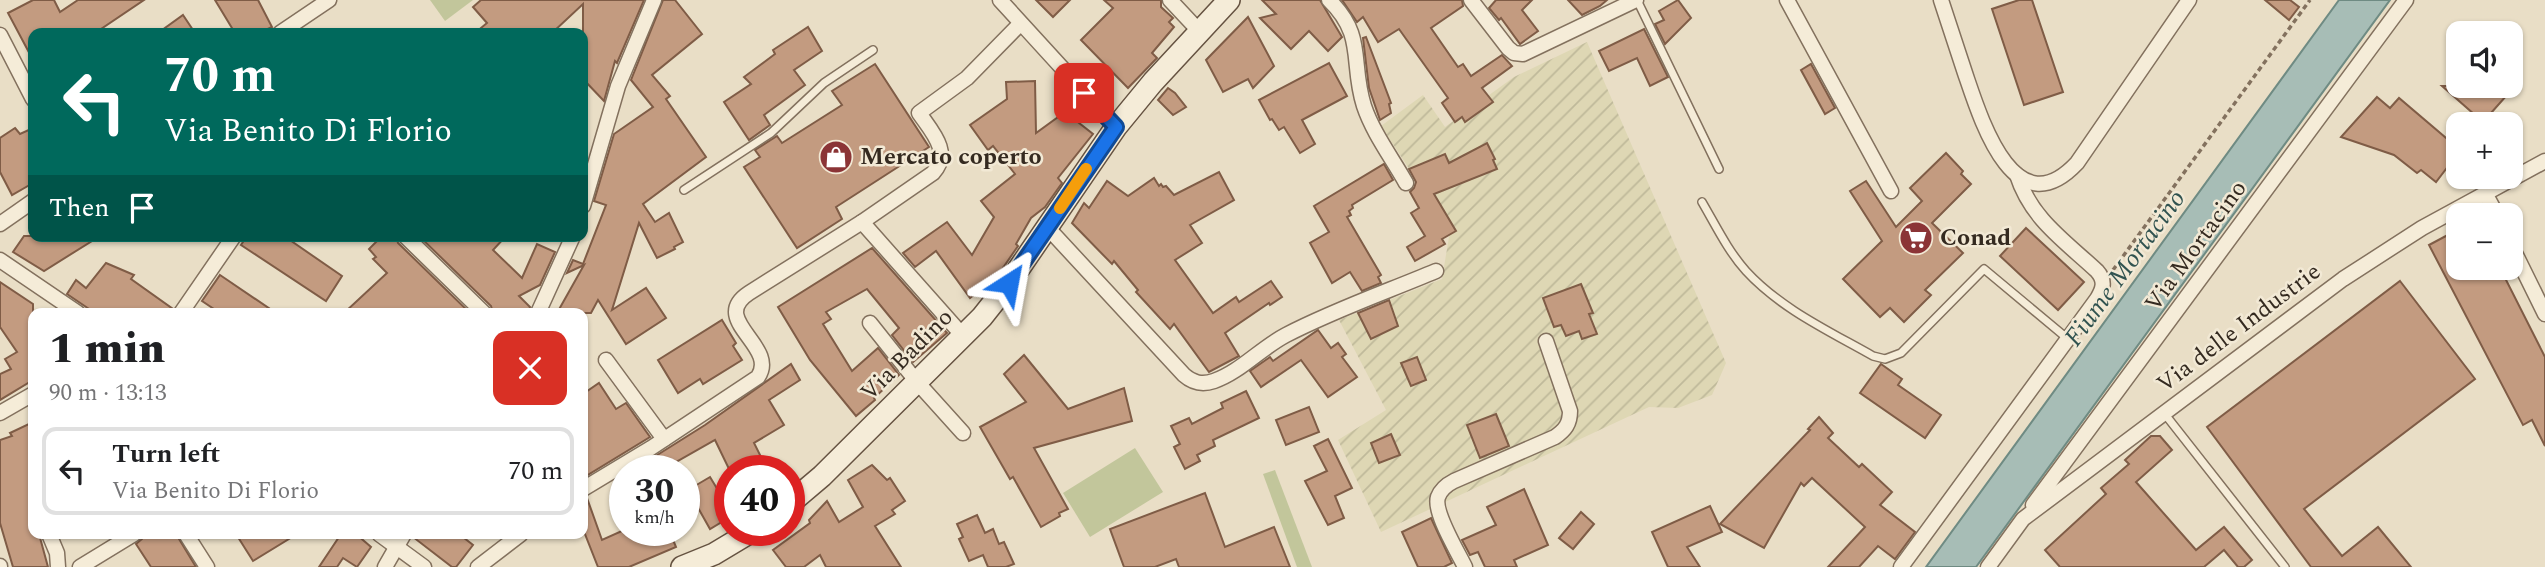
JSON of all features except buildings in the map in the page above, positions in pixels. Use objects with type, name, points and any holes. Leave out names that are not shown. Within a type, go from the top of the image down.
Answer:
[{"type":"street","points":[[287,28],[329,0]]},
{"type":"street","points":[[588,189],[614,98],[654,0]]},
{"type":"street","points":[[1000,0],[1116,127]]},
{"type":"street","points":[[1170,0],[1200,32]]},
{"type":"street","name":"Via Badino","points":[[805,490],[964,337],[1003,291],[1116,127],[1229,0]]},
{"type":"street","points":[[1329,0],[1351,29],[1365,108],[1406,183]]},
{"type":"street","points":[[1471,0],[1508,48],[1514,53],[1523,54],[1636,0]]},
{"type":"street","points":[[1787,0],[1891,191]]},
{"type":"street","points":[[1941,0],[1982,122],[1997,152],[2017,174],[2030,183],[2044,184],[2058,179],[2073,167],[2189,0]]},
{"type":"street","name":"Via Mortacino","points":[[2023,519],[2406,0]]},
{"type":"street","points":[[588,486],[754,380],[761,372],[762,360],[739,322],[735,313],[736,306],[749,293],[928,178],[938,168],[942,157],[940,146],[919,113],[967,78],[1020,24]]},
{"type":"street","points":[[0,35],[28,89]]},
{"type":"street","name":"Via delle Industrie","points":[[1987,567],[2023,519],[2350,275],[2422,228],[2545,161]]},
{"type":"street","points":[[1901,567],[2097,299],[2104,283],[2097,271],[2041,220],[2024,193],[2017,174]]},
{"type":"street","points":[[2486,193],[2491,203]]},
{"type":"street","points":[[0,224],[28,204]]},
{"type":"street","points":[[862,222],[964,337]]},
{"type":"street","points":[[1047,227],[1184,375],[1197,383],[1210,382],[1227,375],[1270,344],[1301,327],[1436,271]]},
{"type":"street","points":[[184,308],[230,242]]},
{"type":"street","points":[[411,242],[479,308]]},
{"type":"street","points":[[540,308],[570,242]]},
{"type":"street","points":[[0,260],[71,308]]},
{"type":"street","points":[[2523,269],[2545,314]]},
{"type":"street","points":[[870,323],[917,382],[963,433]]},
{"type":"street","points":[[1465,567],[1440,514],[1438,496],[1454,481],[1555,437],[1565,429],[1569,420],[1569,408],[1546,341]]},
{"type":"street","points":[[606,360],[664,439]]},
{"type":"street","points":[[0,413],[28,397]]},
{"type":"street","points":[[51,539],[57,553],[58,567]]},
{"type":"street","points":[[80,567],[126,539]]},
{"type":"street","points":[[189,539],[207,567]]},
{"type":"street","points":[[386,539],[424,567]]},
{"type":"street","points":[[385,567],[401,539]]},
{"type":"street","points":[[478,567],[514,539]]},
{"type":"street","points":[[690,566],[728,546]]},
{"type":"lane","points":[[1636,0],[1719,169]]},
{"type":"lane","points":[[684,190],[777,128],[818,88],[873,50]]},
{"type":"lane","points":[[1702,202],[1730,251],[1754,279],[1789,308],[1873,356],[1885,359],[1901,353],[1984,269],[2067,338]]},
{"type":"lane","points":[[2163,413],[2285,567]]},
{"type":"path","points":[[2104,283],[2310,0]]},
{"type":"shaded area","points":[[1587,42],[1726,363],[1712,395],[1678,408],[1649,407],[1381,532],[1338,440],[1386,410],[1339,320],[1442,279],[1450,231],[1381,126],[1423,95],[1445,127],[1514,77]]},
{"type":"green space","points":[[430,0],[473,0],[445,21]]},
{"type":"green space","points":[[1135,448],[1163,492],[1090,537],[1063,493]]},
{"type":"green space","points":[[1275,470],[1312,567],[1297,567],[1263,474]]},
{"type":"water","points":[[2339,0],[2390,0],[1976,567],[1926,567]]},
{"type":"slow traffic","points":[[1060,208],[1086,169]]},
{"type":"place","name":"Mercato coperto","points":[[836,157]]},
{"type":"place","name":"Conad","points":[[1916,238]]},
{"type":"route","points":[[1009,283],[1116,127],[1084,93]]},
{"type":"water label","name":"Fiume Mortacino","points":[[2125,268]]}]
